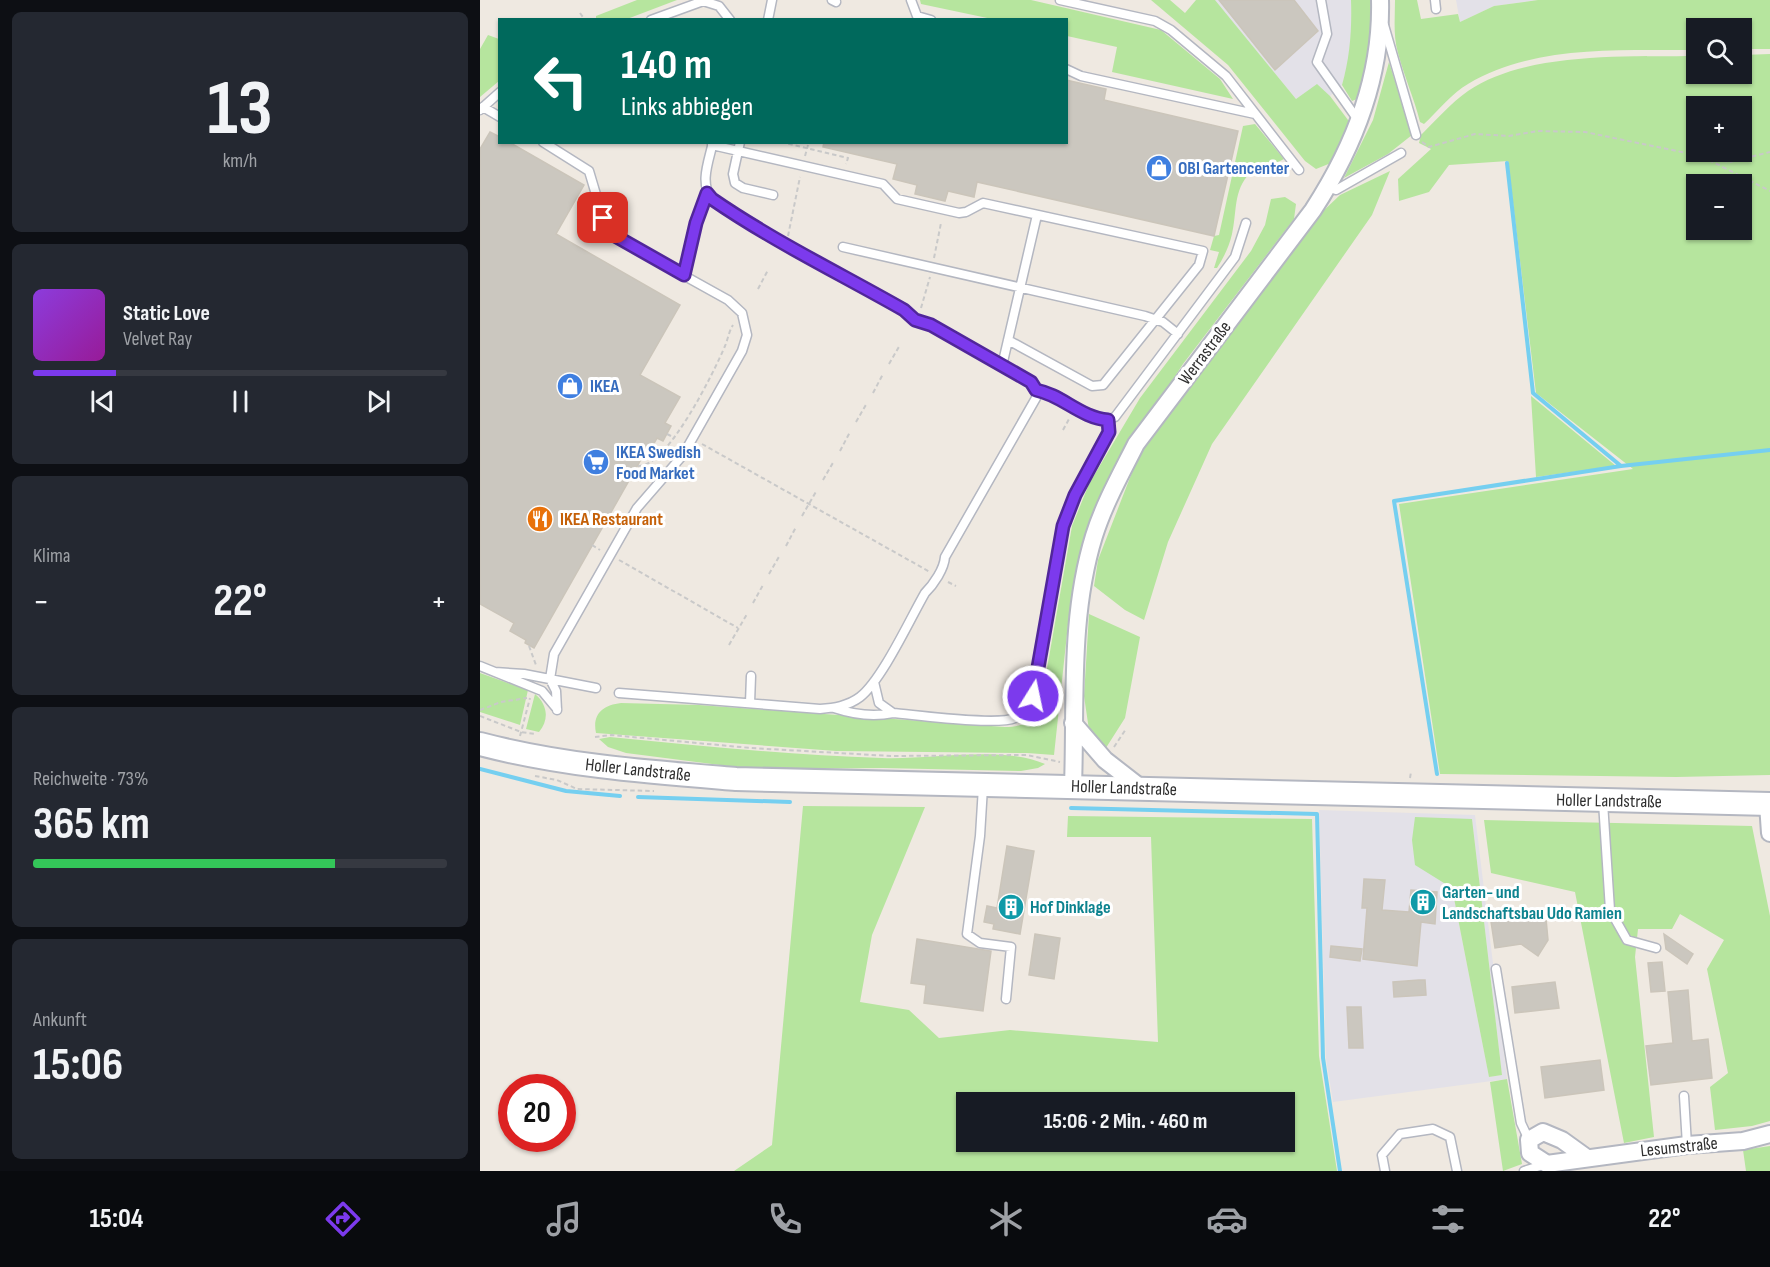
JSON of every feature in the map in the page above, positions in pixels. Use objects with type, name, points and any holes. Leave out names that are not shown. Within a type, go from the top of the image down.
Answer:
[{"type":"main road","name":"Holler Landstraße","points":[[480,744],[516,753],[602,767],[713,777],[983,784],[1073,775],[1141,788],[1410,799],[1769,804]]},
{"type":"street","name":"Werrastraße","points":[[1073,775],[1078,605],[1094,535],[1114,487],[1136,444],[1328,187],[1338,170],[1360,123],[1372,82],[1381,7]]},
{"type":"street","points":[[1073,723],[1105,760],[1141,788]]},
{"type":"street","points":[[1769,804],[1770,833]]},
{"type":"street","points":[[1547,1164],[1530,1153],[1529,1140],[1543,1132],[1562,1140],[1587,1158]]},
{"type":"street","name":"Lesumstraße","points":[[1547,1164],[1687,1145],[1743,1141],[1770,1134]]},
{"type":"lane","points":[[768,18],[772,0]]},
{"type":"lane","points":[[912,0],[917,16],[924,18]]},
{"type":"lane","points":[[1059,0],[1163,25],[1226,76],[1299,170]]},
{"type":"lane","points":[[1321,0],[1327,34],[1317,62],[1360,123]]},
{"type":"lane","points":[[657,18],[705,1],[719,6],[728,18]]},
{"type":"lane","points":[[1381,7],[1416,135]]},
{"type":"lane","points":[[1068,70],[1092,78],[1256,114]]},
{"type":"lane","points":[[498,94],[481,108],[498,116]]},
{"type":"lane","points":[[480,666],[542,691],[551,699],[557,710],[556,691],[550,680],[554,654],[621,535],[650,492],[683,455],[745,342],[745,322],[736,307],[629,245],[611,232],[603,218],[589,171],[546,144]]},
{"type":"lane","points":[[834,708],[860,697],[874,682],[937,576],[945,557],[1034,402],[1036,390],[1031,382],[931,325],[915,320],[904,310],[806,255],[783,245],[712,199],[707,193],[705,182],[713,144],[739,147],[883,184],[897,199],[958,213],[966,212],[983,203],[1203,251],[1199,265],[1103,386],[1098,387],[1008,340]]},
{"type":"lane","points":[[739,147],[733,174],[735,183],[743,188],[773,195]]},
{"type":"lane","points":[[1328,187],[1336,190],[1401,153]]},
{"type":"lane","points":[[684,275],[696,223],[707,193]]},
{"type":"lane","points":[[1002,366],[1037,214]]},
{"type":"lane","points":[[1036,390],[1048,392],[1092,417],[1108,420],[1120,411],[1235,256],[1246,223]]},
{"type":"lane","points":[[843,247],[1156,320],[1178,333]]},
{"type":"lane","points":[[619,693],[834,708],[847,712],[884,715],[893,713],[999,721],[1017,717],[1029,706],[1035,684],[1063,526],[1075,495],[1109,432],[1108,420]]},
{"type":"lane","points":[[495,672],[596,688]]},
{"type":"lane","points":[[750,702],[751,676]]},
{"type":"lane","points":[[874,682],[879,703],[893,713]]},
{"type":"lane","points":[[983,784],[980,836],[967,934],[980,943],[1011,947],[1006,999]]},
{"type":"lane","points":[[1603,801],[1610,910],[1627,940],[1656,948]]},
{"type":"lane","points":[[1496,969],[1521,1123],[1529,1140]]},
{"type":"lane","points":[[1684,1096],[1687,1145]]},
{"type":"lane","points":[[1385,1171],[1382,1155],[1400,1134],[1433,1129],[1450,1137],[1457,1171]]},
{"type":"lane","points":[[1524,1171],[1547,1164]]},
{"type":"path","points":[[580,13],[584,18]]},
{"type":"path","points":[[1416,135],[1424,146],[1429,147],[1475,134],[1509,136],[1538,131],[1585,132],[1686,154]]},
{"type":"path","points":[[791,144],[848,158],[844,175]]},
{"type":"path","points":[[804,159],[807,147]]},
{"type":"path","points":[[1752,157],[1770,153]]},
{"type":"path","points":[[1714,162],[1770,191]]},
{"type":"path","points":[[788,236],[802,172]]},
{"type":"path","points":[[933,261],[941,223]]},
{"type":"path","points":[[758,289],[768,270]]},
{"type":"path","points":[[920,311],[931,273]]},
{"type":"path","points":[[638,466],[646,467],[653,462],[675,439],[725,346],[736,319]]},
{"type":"path","points":[[889,364],[900,345]]},
{"type":"path","points":[[873,393],[884,374]]},
{"type":"path","points":[[856,422],[867,403]]},
{"type":"path","points":[[1063,430],[1072,414]]},
{"type":"path","points":[[840,451],[850,432]]},
{"type":"path","points":[[667,434],[675,439]]},
{"type":"path","points":[[697,441],[956,586]]},
{"type":"path","points":[[823,480],[834,461]]},
{"type":"path","points":[[802,516],[817,490]]},
{"type":"path","points":[[786,546],[796,527]]},
{"type":"path","points":[[592,545],[603,552]]},
{"type":"path","points":[[769,574],[780,555]]},
{"type":"path","points":[[616,559],[738,628]]},
{"type":"path","points":[[753,603],[763,585]]},
{"type":"path","points":[[729,645],[747,614]]},
{"type":"path","points":[[529,646],[537,669]]},
{"type":"path","points":[[521,732],[531,693]]},
{"type":"path","points":[[480,710],[501,702],[530,697]]},
{"type":"path","points":[[480,716],[521,732],[535,734]]},
{"type":"path","points":[[595,737],[611,735],[751,748],[891,756],[1027,755],[1073,775]]},
{"type":"shaded area","points":[[1215,0],[1351,0],[1352,25],[1348,63],[1342,85],[1330,96],[1317,85],[1296,99]]},
{"type":"shaded area","points":[[1456,0],[1538,0],[1494,6],[1460,22]]},
{"type":"shaded area","points":[[1319,810],[1475,815],[1507,1079],[1333,1102],[1326,1058]],"holes":[[[1472,819],[1502,1075],[1489,1077],[1452,888]]]},
{"type":"green space","points":[[637,0],[677,0],[630,18],[596,18],[596,16]]},
{"type":"green space","points":[[920,0],[1031,0],[1161,30],[1220,79],[1233,99],[1112,72],[1117,47],[1068,36],[1068,18],[987,18],[921,4]]},
{"type":"green space","points":[[1151,0],[1170,0],[1185,13],[1196,0],[1215,0],[1296,99],[1317,84],[1330,96],[1351,124],[1331,163],[1316,169],[1305,161],[1228,65]]},
{"type":"green space","points":[[1351,0],[1374,0],[1364,80],[1357,99],[1352,101],[1342,85],[1350,43]]},
{"type":"green space","points":[[1395,0],[1417,0],[1421,19],[1458,14],[1460,22],[1494,6],[1538,0],[1770,0],[1770,49],[1752,49],[1752,18],[1686,18],[1686,50],[1579,52],[1521,62],[1494,71],[1468,84],[1451,97],[1424,124],[1420,122],[1400,62],[1396,47]]},
{"type":"green space","points":[[488,35],[498,39],[498,82],[480,97],[480,49]]},
{"type":"green space","points":[[1770,54],[1770,775],[1676,777],[1440,774],[1399,504],[1633,469],[1536,393],[1508,161],[1449,165],[1429,192],[1399,201],[1398,179],[1431,149],[1419,143],[1421,135],[1468,91],[1492,78],[1548,63],[1640,56],[1686,56],[1686,84],[1752,84],[1752,55]]},
{"type":"green space","points":[[1389,62],[1412,135],[1388,154],[1344,178],[1373,120]]},
{"type":"green space","points":[[1255,124],[1284,159],[1254,170],[1245,180],[1238,194],[1234,226],[1229,243],[1217,268],[1214,268],[1219,252],[1210,250],[1214,236],[1219,235],[1243,126]]},
{"type":"green space","points":[[1390,171],[1372,215],[1212,444],[1168,542],[1144,620],[1125,610],[1094,586],[1098,560],[1138,457],[1213,353],[1319,215],[1340,195]]},
{"type":"green space","points":[[1285,197],[1296,204],[1294,219],[1183,364],[1132,442],[1076,578],[1069,615],[1054,755],[836,751],[596,733],[595,726],[600,712],[604,708],[621,703],[699,705],[1005,727],[1020,725],[1030,720],[1042,697],[1072,526],[1089,484],[1140,398],[1251,251],[1265,225],[1271,199]]},
{"type":"green space","points":[[1531,396],[1616,466],[1536,477]]},
{"type":"green space","points":[[1089,614],[1140,637],[1125,718],[1104,751],[1089,730],[1084,696]]},
{"type":"green space","points":[[480,673],[528,690],[520,725],[480,712]]},
{"type":"green space","points":[[535,694],[542,702],[546,712],[545,722],[539,732],[526,729]]},
{"type":"green space","points":[[610,737],[848,757],[1008,755],[1028,758],[1045,764],[1038,768],[1021,771],[883,768],[751,769],[626,753],[608,747],[599,739]]},
{"type":"green space","points":[[803,806],[925,807],[872,935],[860,1002],[909,1010],[939,1038],[1010,1030],[1158,1042],[1151,837],[1067,837],[1068,816],[1312,819],[1319,1056],[1337,1171],[734,1171],[772,1145]]},
{"type":"green space","points":[[1415,817],[1472,819],[1502,1075],[1489,1077],[1452,888],[1415,865],[1412,840]]},
{"type":"green space","points":[[1484,820],[1752,826],[1770,916],[1770,1121],[1752,1126],[1715,1130],[1710,1087],[1728,1073],[1707,969],[1724,940],[1680,914],[1672,929],[1638,929],[1635,957],[1654,1137],[1624,1143],[1575,892],[1491,873]]},
{"type":"green space","points":[[1507,1079],[1522,1164],[1503,1171],[1490,1082]]},
{"type":"green space","points":[[1770,1146],[1770,1171],[1746,1171],[1743,1150]]},
{"type":"building","points":[[1219,0],[1294,0],[1318,31],[1275,70]]},
{"type":"building","points":[[1068,80],[1106,89],[1104,100],[1238,131],[1214,236],[977,182],[974,197],[948,191],[945,201],[915,194],[917,185],[893,179],[897,164],[823,147],[824,144],[1068,144]]},
{"type":"building","name":"IKEA","points":[[490,132],[498,136],[498,144],[512,144],[584,185],[556,234],[680,305],[640,375],[680,397],[665,423],[671,426],[663,441],[657,438],[646,457],[643,456],[534,648],[525,643],[526,640],[510,631],[514,623],[480,604],[480,149]]},
{"type":"building","name":"Hof Dinklage","points":[[1007,846],[1034,851],[1020,934],[993,929],[994,924],[984,922],[987,906],[997,908]]},
{"type":"building","points":[[1364,879],[1385,880],[1382,910],[1409,912],[1411,890],[1437,892],[1435,924],[1421,922],[1417,966],[1363,959],[1367,908],[1362,908]]},
{"type":"building","points":[[1545,908],[1548,940],[1538,956],[1521,944],[1495,948],[1490,915]]},
{"type":"building","points":[[1035,934],[1060,938],[1054,979],[1029,975]]},
{"type":"building","points":[[1664,934],[1693,954],[1687,964],[1666,949]]},
{"type":"building","points":[[917,939],[991,951],[983,1011],[924,1003],[926,985],[911,983]]},
{"type":"building","points":[[1331,946],[1362,949],[1360,961],[1330,957]]},
{"type":"building","points":[[1662,962],[1665,991],[1651,992],[1648,963]]},
{"type":"building","points":[[1425,980],[1426,995],[1394,997],[1393,982]]},
{"type":"building","points":[[1555,982],[1559,1008],[1515,1013],[1512,987]]},
{"type":"building","points":[[1688,990],[1692,1041],[1708,1039],[1712,1078],[1651,1085],[1646,1046],[1673,1043],[1668,992]]},
{"type":"building","points":[[1347,1007],[1361,1007],[1363,1048],[1349,1048]]},
{"type":"building","points":[[1600,1060],[1604,1090],[1545,1098],[1541,1067]]},
{"type":"waterway","points":[[1507,163],[1533,393],[1621,466],[1770,450]]},
{"type":"waterway","points":[[1437,774],[1394,501],[1621,466]]},
{"type":"waterway","points":[[480,769],[566,791],[620,796]]},
{"type":"waterway","points":[[638,797],[790,802]]},
{"type":"waterway","points":[[1071,808],[1317,814],[1323,1058],[1340,1171]]},
{"type":"place","name":"OBI Gartencenter","points":[[1159,168]]},
{"type":"place","name":"IKEA","points":[[570,386]]},
{"type":"place","name":"IKEA Swedish Food Market","points":[[596,462]]},
{"type":"place","name":"IKEA Restaurant","points":[[540,519]]},
{"type":"place","name":"Garten- und Landschaftsbau Udo Ramien","points":[[1423,902]]},
{"type":"place","name":"Hof Dinklage","points":[[1011,907]]},
{"type":"route","points":[[603,218],[611,232],[617,237],[684,275],[696,223],[707,193],[712,199],[783,245],[792,250],[798,250],[904,310],[915,320],[931,325],[1031,382],[1036,390],[1048,392],[1092,417],[1108,420],[1109,432],[1082,480],[1063,526],[1033,696]]}]
